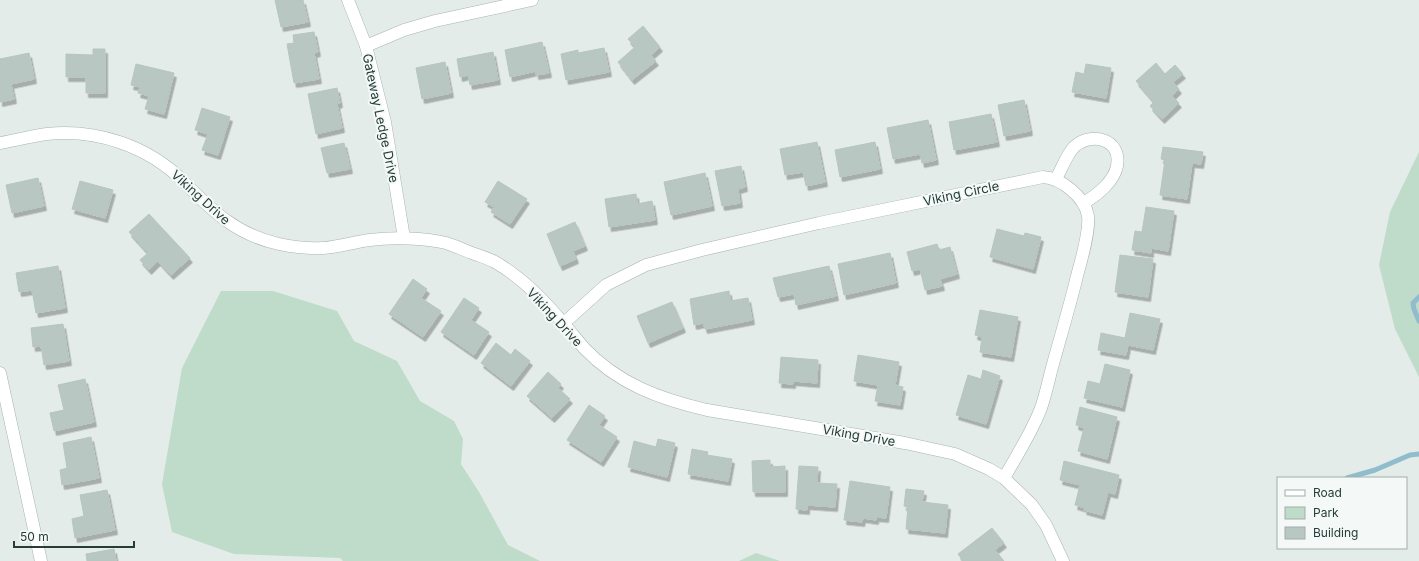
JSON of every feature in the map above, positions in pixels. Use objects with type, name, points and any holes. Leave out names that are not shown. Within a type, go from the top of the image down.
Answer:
[{"type":"street","name":"Gateway Ledge Drive","points":[[348,0],[366,46],[385,122],[404,238]]},
{"type":"street","points":[[366,46],[404,30],[429,23],[532,0]]},
{"type":"street","name":"Viking Drive","points":[[0,143],[48,134],[84,134],[120,141],[151,156],[167,167],[205,203],[233,226],[256,238],[279,244],[300,248],[323,248],[370,240],[404,238],[445,243],[494,262],[524,283],[564,323],[584,348],[607,368],[635,386],[657,396],[707,410],[951,452],[989,469],[1004,478],[1032,505],[1046,524],[1063,561]]},
{"type":"street","points":[[1004,478],[1041,408],[1085,246],[1088,217],[1083,203],[1070,189],[1056,179],[1072,149],[1084,140],[1098,139],[1110,143],[1117,158],[1117,166],[1114,175],[1098,193],[1083,203]]},
{"type":"street","name":"Viking Circle","points":[[564,323],[606,284],[646,265],[702,250],[940,198],[1043,177],[1056,179]]},
{"type":"street","points":[[0,372],[41,561]]},
{"type":"green space","points":[[1419,152],[1419,377],[1395,329],[1379,265],[1390,212]]},
{"type":"green space","points":[[221,291],[273,291],[337,311],[354,341],[397,361],[420,401],[454,421],[463,439],[461,464],[479,492],[508,545],[540,561],[343,561],[340,558],[234,554],[172,532],[162,484],[182,368]]},
{"type":"green space","points":[[756,553],[780,561],[739,561]]},
{"type":"building","points":[[275,0],[303,0],[308,22],[281,27]]},
{"type":"building","points":[[643,26],[660,47],[651,55],[656,61],[632,80],[618,62],[635,47],[628,39]]},
{"type":"building","points":[[314,32],[318,52],[314,53],[319,79],[294,83],[287,44],[294,43],[293,35]]},
{"type":"building","points":[[542,42],[549,73],[536,75],[536,71],[510,77],[505,50]]},
{"type":"building","points":[[604,48],[609,72],[566,80],[561,54],[578,50],[578,53]]},
{"type":"building","points":[[93,49],[105,49],[105,93],[86,93],[86,77],[66,77],[66,54],[93,55]]},
{"type":"building","points":[[493,52],[498,80],[470,85],[468,75],[460,77],[457,59]]},
{"type":"building","points":[[29,53],[34,79],[11,84],[14,99],[0,102],[0,59]]},
{"type":"building","points":[[445,62],[451,93],[422,99],[416,68]]},
{"type":"building","points":[[1156,63],[1165,74],[1175,65],[1183,74],[1173,82],[1179,89],[1172,96],[1179,103],[1162,119],[1150,106],[1154,102],[1136,81]]},
{"type":"building","points":[[136,64],[174,73],[164,114],[145,109],[149,96],[138,93],[140,87],[131,85]]},
{"type":"building","points":[[1086,64],[1111,68],[1106,98],[1072,92],[1076,72],[1084,74]]},
{"type":"building","points":[[337,88],[340,103],[337,104],[342,128],[316,134],[308,94]]},
{"type":"building","points":[[1024,100],[1030,131],[1004,136],[998,105]]},
{"type":"building","points":[[202,108],[230,117],[218,155],[202,150],[208,134],[195,130]]},
{"type":"building","points":[[991,114],[997,142],[954,150],[949,122]]},
{"type":"building","points":[[928,120],[936,160],[922,163],[920,154],[893,159],[887,128]]},
{"type":"building","points":[[817,142],[825,182],[806,186],[803,172],[785,175],[780,149]]},
{"type":"building","points":[[875,142],[880,169],[840,177],[835,150]]},
{"type":"building","points":[[344,143],[350,169],[327,173],[321,148]]},
{"type":"building","points":[[1163,147],[1203,152],[1201,164],[1192,163],[1187,199],[1160,195],[1165,160],[1161,159]]},
{"type":"building","points":[[741,166],[745,187],[738,189],[740,203],[722,206],[715,171]]},
{"type":"building","points":[[705,173],[712,206],[671,215],[664,182]]},
{"type":"building","points":[[38,178],[44,206],[12,213],[6,185]]},
{"type":"building","points":[[80,181],[113,190],[105,218],[72,209]]},
{"type":"building","points":[[498,181],[527,199],[510,224],[491,212],[494,207],[485,202]]},
{"type":"building","points":[[636,194],[637,204],[652,201],[655,220],[609,227],[605,199]]},
{"type":"building","points":[[1146,207],[1174,211],[1168,251],[1151,248],[1151,253],[1132,250],[1135,231],[1142,232]]},
{"type":"building","points":[[149,214],[190,258],[171,275],[158,261],[149,270],[140,260],[148,253],[129,232]]},
{"type":"building","points":[[575,222],[585,246],[573,251],[576,259],[560,266],[547,234]]},
{"type":"building","points":[[997,229],[1024,236],[1025,233],[1041,237],[1033,269],[990,257]]},
{"type":"building","points":[[937,244],[939,250],[950,247],[957,274],[940,279],[942,286],[925,290],[920,269],[912,271],[907,252]]},
{"type":"building","points":[[890,253],[896,283],[844,295],[838,264]]},
{"type":"building","points":[[1120,255],[1153,259],[1148,297],[1115,292]]},
{"type":"building","points":[[58,266],[65,308],[36,313],[32,290],[19,292],[16,273]]},
{"type":"building","points":[[829,266],[836,296],[796,305],[794,294],[778,297],[773,278]]},
{"type":"building","points":[[413,279],[427,289],[421,298],[441,311],[423,337],[389,314]]},
{"type":"building","points":[[729,291],[730,301],[748,298],[752,320],[705,329],[703,323],[694,325],[690,299]]},
{"type":"building","points":[[464,298],[479,308],[471,320],[489,332],[474,355],[441,332]]},
{"type":"building","points":[[672,302],[683,328],[648,343],[637,316]]},
{"type":"building","points":[[980,310],[1018,317],[1011,357],[980,352],[982,337],[975,335]]},
{"type":"building","points":[[1130,313],[1160,319],[1153,350],[1128,345],[1126,355],[1098,350],[1101,333],[1125,338]]},
{"type":"building","points":[[63,324],[69,361],[44,365],[41,346],[33,347],[31,328]]},
{"type":"building","points":[[496,343],[511,355],[515,349],[530,361],[511,386],[481,363]]},
{"type":"building","points":[[858,355],[899,362],[895,385],[903,387],[900,405],[875,401],[878,385],[854,381]]},
{"type":"building","points":[[781,357],[818,360],[817,383],[793,381],[793,384],[779,383]]},
{"type":"building","points":[[1105,364],[1130,370],[1122,407],[1084,398],[1088,381],[1100,384]]},
{"type":"building","points":[[983,370],[1000,376],[986,424],[956,415],[968,375],[981,379]]},
{"type":"building","points":[[548,372],[561,384],[558,388],[570,399],[552,418],[527,396]]},
{"type":"building","points":[[85,379],[94,422],[54,431],[50,413],[64,410],[58,385]]},
{"type":"building","points":[[589,405],[605,416],[599,425],[617,437],[601,462],[567,440]]},
{"type":"building","points":[[1080,407],[1117,417],[1107,459],[1078,451],[1084,428],[1076,425]]},
{"type":"building","points":[[91,437],[99,478],[62,485],[60,470],[67,468],[63,443]]},
{"type":"building","points":[[658,439],[675,443],[667,477],[628,467],[634,441],[656,447]]},
{"type":"building","points":[[692,449],[708,452],[707,455],[732,459],[728,481],[688,474]]},
{"type":"building","points":[[770,460],[770,467],[785,466],[785,492],[753,492],[752,461]]},
{"type":"building","points":[[1064,461],[1119,475],[1115,494],[1108,492],[1102,515],[1084,510],[1085,508],[1075,505],[1080,485],[1060,480]]},
{"type":"building","points":[[799,466],[818,467],[817,483],[837,484],[835,507],[807,505],[807,510],[796,509]]},
{"type":"building","points":[[850,481],[890,487],[886,518],[876,517],[876,520],[863,518],[862,522],[844,520]]},
{"type":"building","points":[[906,489],[924,491],[922,502],[948,505],[945,533],[906,529],[908,507],[904,506]]},
{"type":"building","points":[[107,490],[115,530],[75,538],[72,519],[84,516],[80,495]]},
{"type":"building","points":[[992,528],[1004,543],[995,550],[1004,561],[963,561],[958,554]]},
{"type":"building","points":[[114,549],[116,561],[87,561],[86,554]]},
{"type":"waterway","points":[[1419,297],[1413,303],[1419,321]]},
{"type":"waterway","points":[[1350,477],[1375,470],[1410,455],[1419,454]]}]
